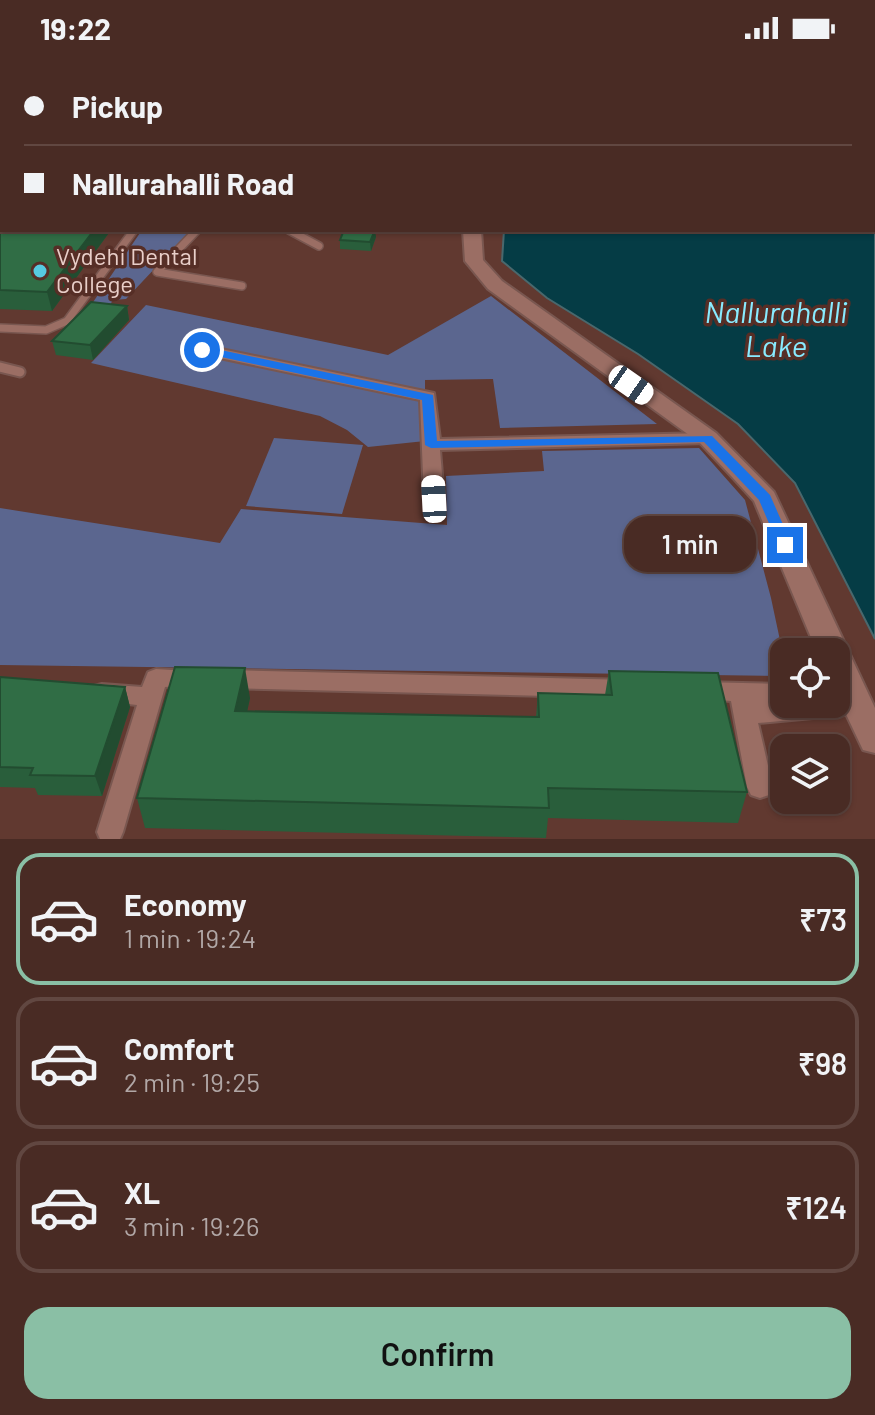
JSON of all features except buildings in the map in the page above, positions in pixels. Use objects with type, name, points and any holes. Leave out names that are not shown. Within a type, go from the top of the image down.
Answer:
[{"type":"street","points":[[472,232],[474,261],[495,285],[708,438],[765,498],[826,638]]},
{"type":"street","points":[[202,350],[428,397],[434,499]]},
{"type":"street","points":[[431,445],[708,438]]},
{"type":"street","points":[[110,832],[156,678],[647,690]]},
{"type":"street","points":[[75,691],[151,697]]},
{"type":"street","points":[[678,691],[742,703],[770,701]]},
{"type":"street","points":[[742,703],[770,696]]},
{"type":"street","points":[[850,701],[875,740]]},
{"type":"street","points":[[742,703],[760,787]]},
{"type":"lane","points":[[0,328],[46,330],[67,321],[133,232]]},
{"type":"lane","points":[[195,232],[157,272],[242,286]]},
{"type":"lane","points":[[293,232],[319,246]]},
{"type":"lane","points":[[0,367],[20,372]]},
{"type":"shaded area","points":[[141,232],[189,232],[126,299],[113,300],[105,313],[87,311]]},
{"type":"shaded area","points":[[491,296],[657,424],[500,428],[493,379],[425,380],[425,441],[368,447],[347,430],[320,416],[91,363],[146,305],[388,355]]},
{"type":"shaded area","points":[[274,438],[363,445],[342,514],[246,506]]},
{"type":"shaded area","points":[[699,448],[745,500],[780,638],[770,638],[770,676],[0,665],[0,508],[220,543],[241,509],[447,525],[446,476],[544,471],[542,451]]},
{"type":"water","name":"Nallurahalli Lake","points":[[504,232],[875,232],[875,639],[795,483],[738,424],[638,354],[547,298],[502,261]]},
{"type":"place","name":"Vydehi Dental College","points":[[40,271]]},
{"type":"route","points":[[202,350],[428,397],[431,445],[708,438],[765,498],[785,545]]}]
